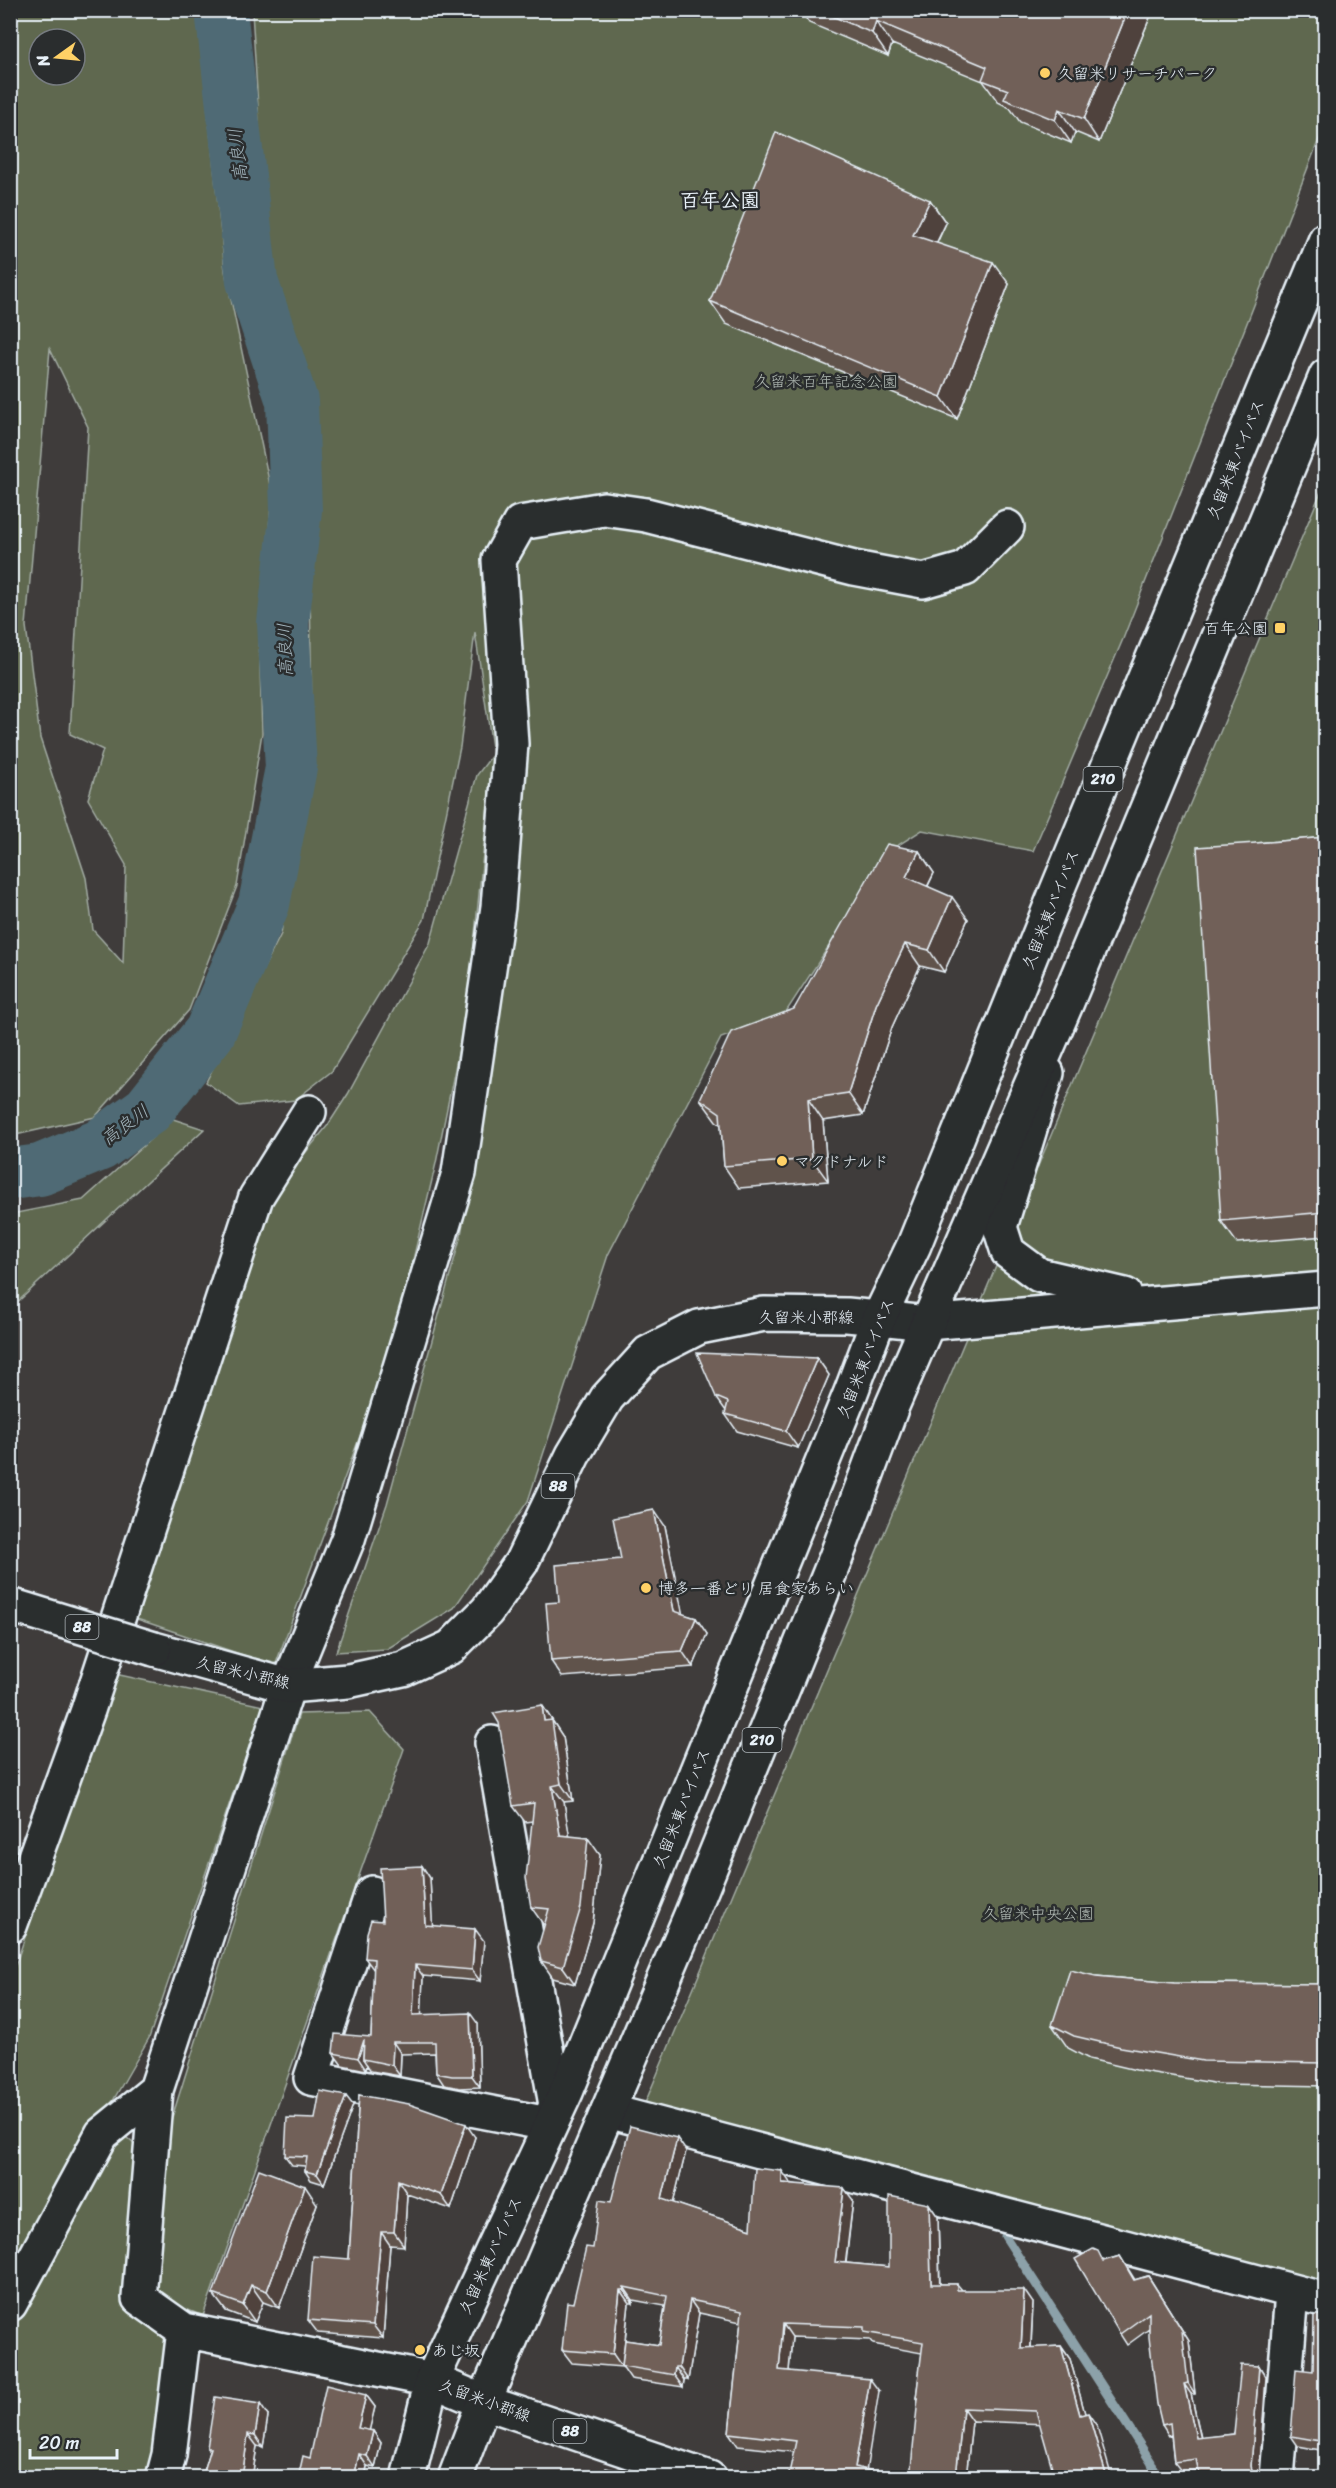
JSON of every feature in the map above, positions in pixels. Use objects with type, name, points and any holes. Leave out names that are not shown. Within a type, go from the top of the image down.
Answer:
[{"type":"main road","name":"久留米東バイパス","points":[[408,2478],[432,2380],[566,2092],[847,1403],[879,1318],[914,1245],[1060,882],[1326,239]]},
{"type":"main road","name":"210","points":[[455,2478],[484,2402],[608,2110],[835,1560],[892,1406],[1067,1002],[1326,376]]},
{"type":"main road","points":[[163,2478],[169,2455],[184,2330],[139,2298],[156,2090],[288,1686],[348,1539],[459,1173],[498,907],[511,744],[499,560],[520,523],[604,509],[646,515],[854,568],[923,581],[965,569],[1007,527]]},
{"type":"main road","points":[[1067,1002],[1032,1128],[1000,1227],[1005,1244],[1008,1252],[1039,1275],[1162,1303]]},
{"type":"main road","points":[[10,1926],[88,1710],[256,1197],[309,1112]]},
{"type":"main road","name":"久留米小郡線","points":[[10,1605],[154,1649],[288,1686],[348,1681],[403,1669],[452,1647],[487,1611],[521,1563],[573,1455],[607,1398],[648,1353],[699,1328],[764,1314],[848,1315],[927,1323],[1326,1289]]},
{"type":"main road","points":[[492,1743],[556,2105],[532,2166]]},
{"type":"main road","points":[[372,1893],[311,2078],[548,2124]]},
{"type":"main road","points":[[10,2304],[102,2134],[156,2090]]},
{"type":"main road","points":[[608,2110],[1292,2293],[1326,2300]]},
{"type":"main road","points":[[1277,2478],[1292,2293]]},
{"type":"main road","name":"久留米小郡線","points":[[184,2330],[432,2380],[484,2402],[709,2478]]},
{"type":"green space","points":[[10,11],[197,11],[225,271],[272,495],[259,635],[262,733],[237,886],[189,1010],[95,1117],[11,1136]],"holes":[[[50,349],[88,427],[70,734],[103,750],[88,799],[126,865],[123,963],[93,930],[86,878],[40,738],[26,626]]]},
{"type":"green space","name":"久留米百年記念公園","points":[[252,11],[1325,11],[1325,124],[1123,639],[1033,851],[922,830],[892,849],[784,1015],[721,1038],[608,1255],[528,1501],[454,1608],[387,1649],[336,1652],[387,1504],[461,1235],[516,907],[522,777],[493,754],[475,632],[460,747],[424,920],[332,1071],[295,1100],[239,1106],[206,1082],[281,934],[312,718],[307,392],[268,268]]},
{"type":"green space","name":"久留米中央公園","points":[[1325,482],[1325,2290],[643,2108]]},
{"type":"green space","points":[[493,754],[468,1004],[436,1163],[391,1352],[275,1666],[134,1618],[267,1200],[328,1125],[348,1094],[430,943],[477,775]]},
{"type":"green space","points":[[173,1119],[204,1129],[11,1308],[11,1214],[83,1200]]},
{"type":"green space","points":[[115,1674],[263,1706],[149,2038],[11,2278],[11,1978]]},
{"type":"green space","points":[[370,1712],[404,1749],[203,2316],[148,2294],[164,2143],[299,1714]]},
{"type":"green space","points":[[119,2131],[135,2145],[122,2305],[174,2346],[157,2477],[11,2478],[11,2314]]},
{"type":"building","name":"久留米リサーチパーク","points":[[818,10],[1128,10],[1084,119],[1059,109],[1055,120],[1004,99],[1008,90],[982,80],[987,67],[876,21],[872,33]]},
{"type":"building","points":[[776,132],[930,200],[913,235],[993,262],[941,397],[710,301]]},
{"type":"building","points":[[1326,837],[1326,1212],[1221,1221],[1197,847]]},
{"type":"building","points":[[887,844],[919,851],[906,877],[952,897],[929,950],[905,944],[876,1005],[848,1093],[808,1099],[812,1159],[724,1166],[720,1113],[700,1099],[731,1032],[794,1009]]},
{"type":"building","points":[[697,1353],[817,1358],[786,1431],[725,1414],[728,1402],[716,1397]]},
{"type":"building","points":[[654,1510],[674,1611],[696,1618],[682,1651],[551,1661],[546,1603],[559,1602],[556,1565],[621,1559],[613,1518]]},
{"type":"building","points":[[542,1705],[544,1721],[552,1720],[561,1784],[552,1786],[560,1835],[588,1838],[581,1907],[563,1967],[541,1961],[538,1947],[549,1909],[531,1907],[526,1878],[534,1803],[513,1806],[499,1723],[493,1713]]},
{"type":"building","points":[[422,1866],[425,1925],[475,1929],[472,1970],[415,1965],[413,2015],[470,2013],[472,2076],[436,2073],[435,2042],[393,2042],[392,2065],[363,2059],[364,2040],[358,2058],[333,2053],[335,2034],[371,2037],[374,1959],[365,1958],[367,1933],[371,1920],[383,1921],[380,1868]]},
{"type":"building","points":[[1070,1970],[1096,1976],[1174,1983],[1326,1984],[1326,2063],[1203,2061],[1121,2047],[1074,2036],[1052,2025]]},
{"type":"building","points":[[320,2091],[346,2096],[317,2174],[305,2171],[307,2157],[285,2156],[287,2118],[315,2119]]},
{"type":"building","points":[[359,2095],[409,2104],[466,2124],[441,2195],[398,2180],[394,2232],[381,2232],[373,2325],[308,2320],[313,2256],[349,2259]]},
{"type":"building","points":[[630,2126],[677,2138],[662,2199],[751,2229],[755,2168],[782,2171],[782,2183],[844,2188],[835,2262],[889,2267],[889,2196],[929,2204],[931,2284],[957,2284],[957,2290],[1024,2290],[1021,2348],[1061,2346],[1080,2415],[1088,2413],[1107,2478],[1055,2478],[1036,2411],[963,2408],[956,2477],[963,2478],[910,2478],[923,2342],[864,2332],[864,2327],[783,2324],[779,2370],[870,2379],[855,2467],[901,2478],[788,2478],[796,2441],[729,2433],[742,2311],[690,2300],[679,2367],[675,2367],[674,2375],[622,2366],[625,2340],[659,2345],[667,2296],[624,2287],[624,2290],[620,2290],[613,2354],[562,2350],[567,2302],[573,2303],[586,2247],[593,2248],[599,2200],[611,2202]]},
{"type":"building","points":[[259,2169],[305,2186],[267,2291],[251,2285],[243,2305],[213,2294]]},
{"type":"building","points":[[1093,2249],[1098,2251],[1103,2261],[1120,2256],[1134,2280],[1148,2276],[1182,2330],[1188,2383],[1184,2384],[1196,2438],[1234,2434],[1241,2365],[1259,2366],[1251,2466],[1254,2478],[1200,2478],[1196,2459],[1174,2462],[1170,2423],[1162,2425],[1157,2404],[1149,2337],[1149,2313],[1120,2334],[1075,2259]]},
{"type":"building","points":[[1314,2315],[1326,2315],[1326,2442],[1291,2436],[1296,2369],[1313,2371]]},
{"type":"building","points":[[326,2385],[366,2395],[358,2428],[373,2431],[367,2456],[359,2454],[354,2478],[298,2478],[303,2456],[310,2458]]},
{"type":"building","points":[[215,2397],[260,2404],[255,2435],[248,2434],[242,2478],[202,2478],[211,2448],[207,2448]]},
{"type":"building","points":[[606,2468],[652,2478],[605,2478]]},
{"type":"waterway","name":"高良川","points":[[10,1174],[40,1170],[100,1145],[148,1110],[210,1032],[264,904],[291,768],[283,623],[296,510],[292,401],[252,281],[221,10]]},
{"type":"waterway","points":[[1005,2236],[1151,2462],[1158,2478]]},
{"type":"place","name":"久留米リサーチパーク","points":[[1045,73]]},
{"type":"place","name":"百年公園","points":[[1280,628]]},
{"type":"place","name":"マクドナルド","points":[[782,1161]]},
{"type":"place","name":"博多一番どり 居食家あらい","points":[[646,1588]]},
{"type":"place","name":"あじ坂","points":[[420,2350]]},
{"type":"district","name":"百年公園","points":[[720,200]]}]
